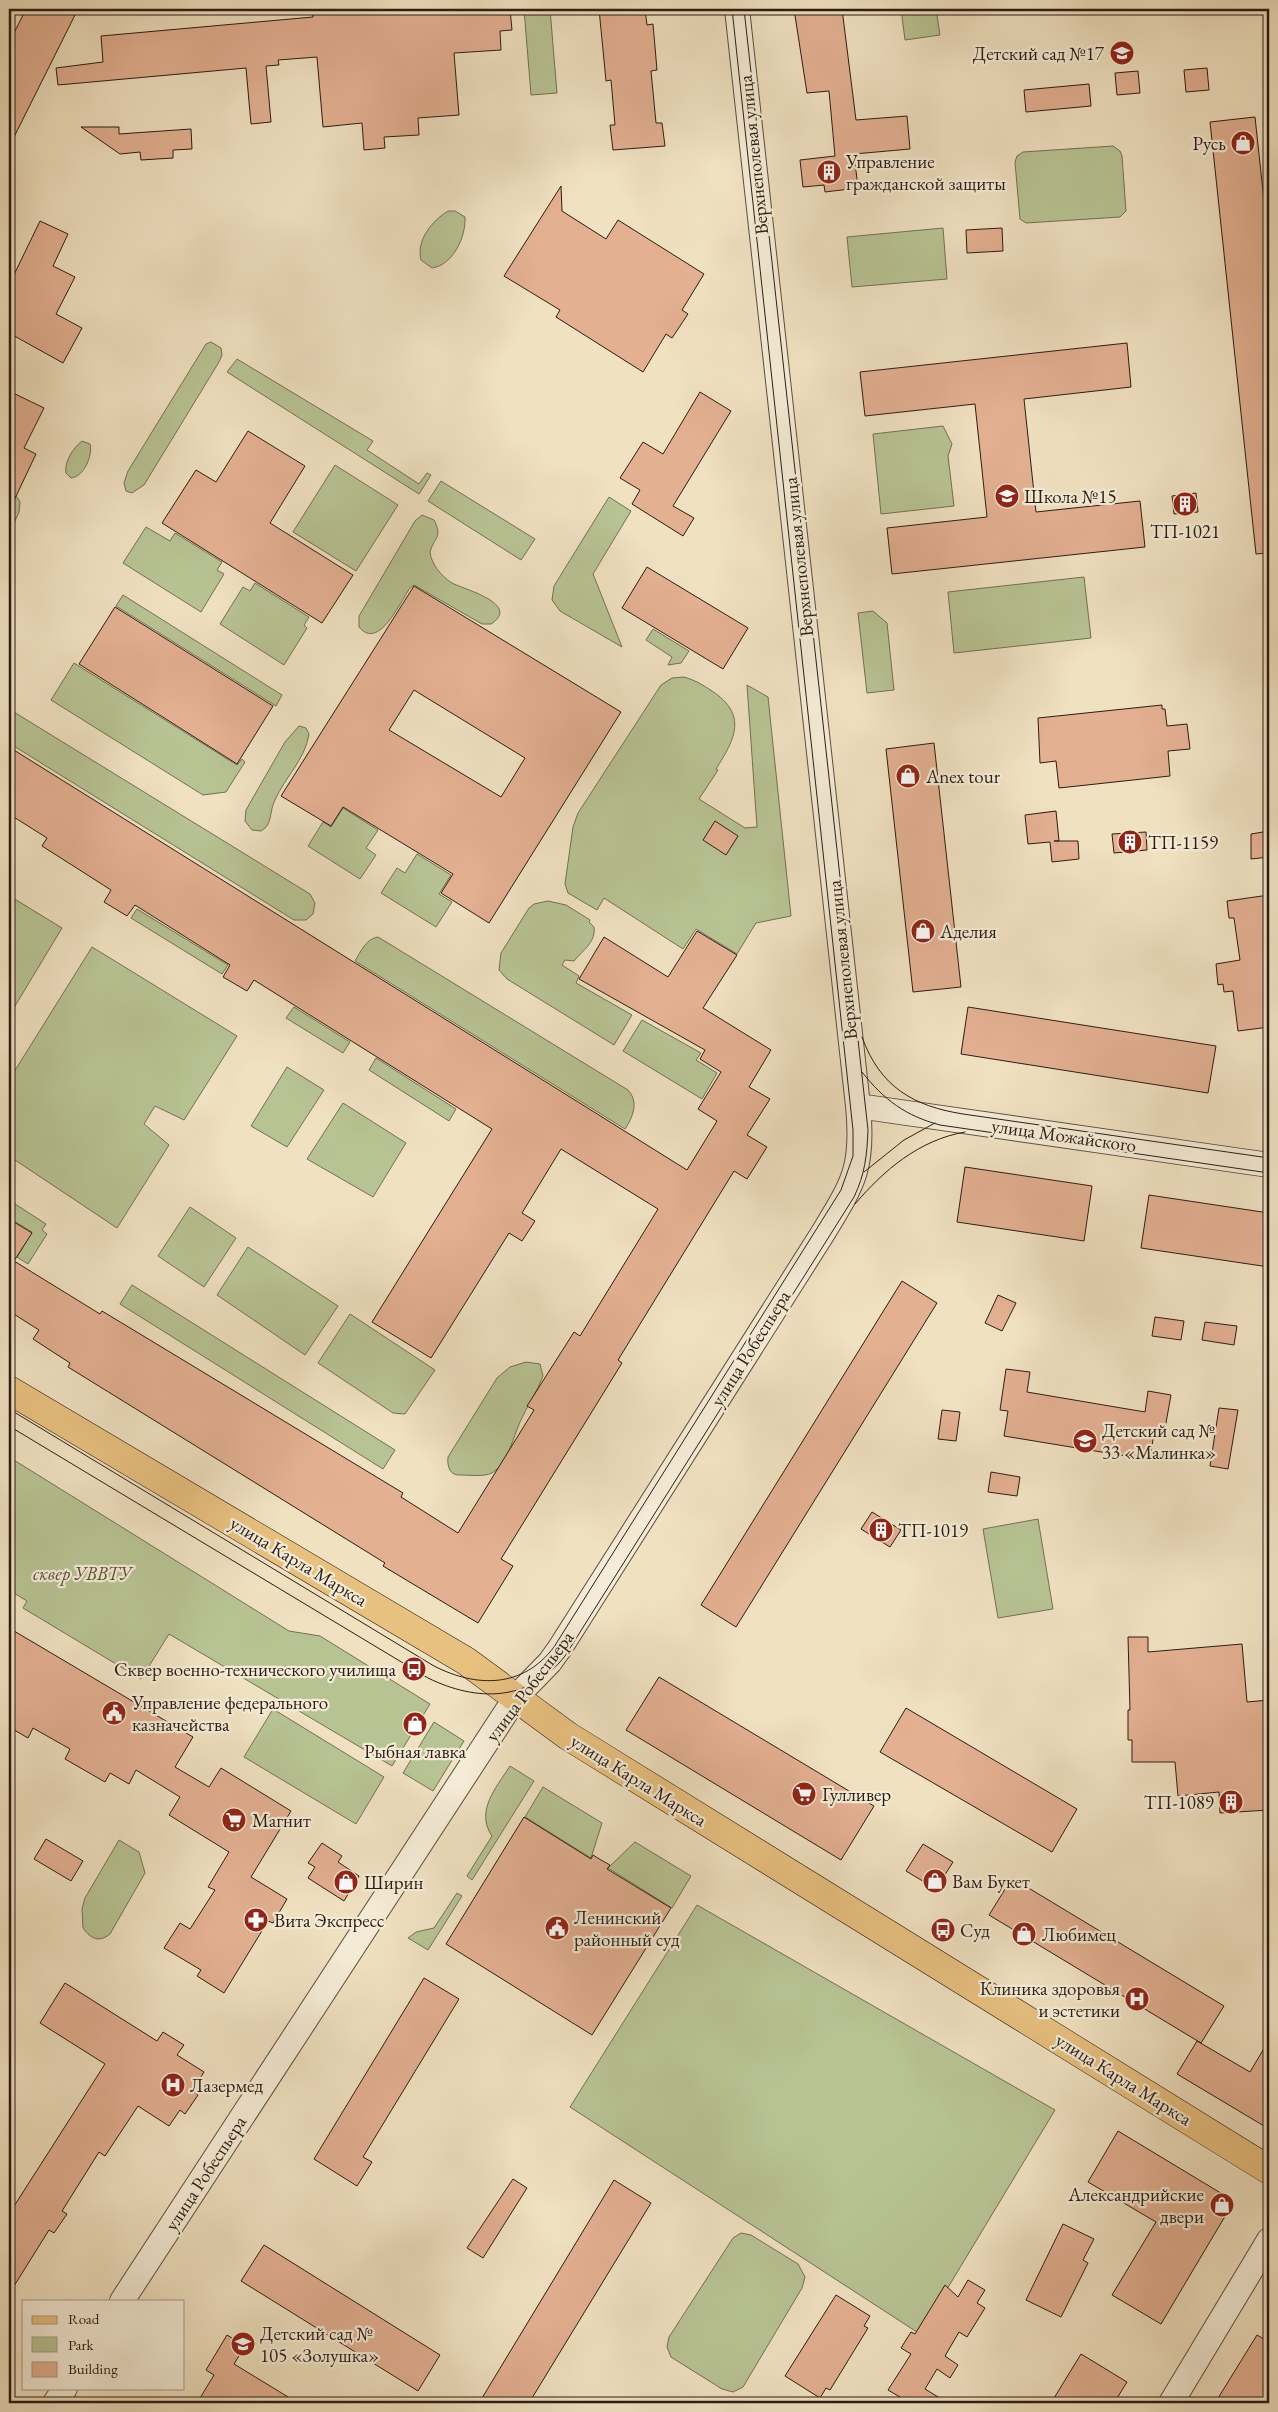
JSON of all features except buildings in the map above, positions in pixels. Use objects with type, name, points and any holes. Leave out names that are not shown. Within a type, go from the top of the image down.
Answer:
[{"type":"main road","name":"улица Карла Маркса","points":[[9,1390],[466,1660],[568,1736],[1269,2170]]},
{"type":"street","name":"Верхнеполевая улица","points":[[737,9],[858,1106]]},
{"type":"street","name":"улица Можайского","points":[[858,1106],[1269,1165]]},
{"type":"street","name":"улица Робеспьера","points":[[123,2300],[516,1697],[550,1662],[850,1189],[857,1167],[860,1146],[858,1106]]},
{"type":"street","points":[[1171,2403],[1269,2240]]},
{"type":"street","points":[[55,2403],[64,2390]]},
{"type":"green space","points":[[524,9],[550,9],[557,93],[531,95]]},
{"type":"green space","points":[[901,9],[936,9],[940,35],[905,40]]},
{"type":"green space","points":[[1113,146],[1120,151],[1122,156],[1126,211],[1120,217],[1026,223],[1020,219],[1015,162],[1017,156],[1023,152]]},
{"type":"green space","points":[[448,211],[455,211],[465,217],[461,241],[446,262],[432,268],[421,260],[421,245],[431,226]]},
{"type":"green space","points":[[943,228],[947,279],[852,287],[847,237]]},
{"type":"green space","points":[[211,342],[221,348],[222,355],[219,362],[144,485],[132,493],[126,491],[124,483],[128,471],[206,344]]},
{"type":"green space","points":[[237,359],[373,441],[367,450],[419,484],[427,473],[431,475],[419,494],[227,372]]},
{"type":"green space","points":[[943,426],[952,444],[948,456],[954,506],[881,514],[873,434]]},
{"type":"green space","points":[[82,441],[90,444],[89,459],[84,470],[76,477],[71,478],[66,473],[66,464],[72,451]]},
{"type":"green space","points":[[335,465],[398,505],[356,571],[293,532]]},
{"type":"green space","points":[[441,481],[535,539],[521,560],[428,501]]},
{"type":"green space","points":[[9,495],[17,497],[20,502],[19,512],[9,534]]},
{"type":"green space","points":[[609,497],[631,511],[593,574],[622,647],[560,611],[552,600],[554,586]]},
{"type":"green space","points":[[422,515],[434,520],[437,526],[438,534],[430,552],[432,561],[438,570],[452,583],[477,593],[495,604],[500,610],[499,617],[491,624],[482,624],[414,585],[410,588],[388,622],[374,633],[367,633],[359,627],[359,616],[415,521]]},
{"type":"green space","points":[[146,527],[170,541],[175,533],[222,562],[217,570],[224,574],[201,612],[123,563]]},
{"type":"green space","points":[[1084,577],[1091,638],[954,653],[948,592]]},
{"type":"green space","points":[[255,583],[309,617],[304,625],[307,628],[284,665],[220,624],[243,587],[250,591]]},
{"type":"green space","points":[[123,595],[282,695],[276,706],[116,606]]},
{"type":"green space","points":[[873,611],[887,623],[894,690],[867,693],[858,613]]},
{"type":"green space","points":[[653,629],[689,651],[681,663],[668,665],[672,657],[646,640]]},
{"type":"green space","points":[[74,663],[237,765],[242,759],[245,762],[226,792],[203,795],[51,700]]},
{"type":"green space","points":[[684,677],[702,685],[723,700],[734,718],[735,728],[733,737],[716,769],[718,770],[699,799],[745,828],[757,827],[747,685],[768,697],[791,916],[756,923],[737,954],[696,929],[683,949],[604,898],[597,910],[568,893],[565,884],[573,827],[578,813],[661,685],[672,678]]},
{"type":"green space","points":[[9,709],[310,894],[315,903],[313,914],[306,920],[294,920],[9,743]]},
{"type":"green space","points":[[299,726],[306,728],[309,734],[303,752],[273,804],[267,825],[261,831],[252,830],[245,821],[246,810],[285,742]]},
{"type":"green space","points":[[343,808],[378,830],[366,848],[376,855],[360,879],[308,846],[323,822],[331,827]]},
{"type":"green space","points":[[417,854],[451,875],[439,894],[452,902],[436,927],[381,893],[397,868],[405,873]]},
{"type":"green space","points":[[13,898],[62,928],[9,1016],[9,906]]},
{"type":"green space","points":[[548,901],[566,905],[590,920],[589,922],[594,927],[593,937],[588,946],[574,961],[565,960],[562,965],[579,976],[576,983],[632,1015],[614,1045],[507,979],[499,970],[501,953],[529,908],[534,904]]},
{"type":"green space","points":[[137,909],[228,965],[222,974],[131,918]]},
{"type":"green space","points":[[378,937],[628,1090],[633,1099],[634,1110],[625,1129],[355,961],[367,943]]},
{"type":"green space","points":[[92,947],[237,1036],[184,1120],[155,1106],[144,1124],[169,1145],[117,1228],[9,1156],[9,1080]]},
{"type":"green space","points":[[294,1007],[350,1042],[343,1053],[286,1018]]},
{"type":"green space","points":[[642,1020],[701,1053],[696,1060],[717,1073],[702,1099],[623,1051]]},
{"type":"green space","points":[[376,1058],[456,1109],[449,1121],[369,1070]]},
{"type":"green space","points":[[287,1067],[324,1090],[287,1147],[251,1126]]},
{"type":"green space","points":[[343,1103],[406,1143],[373,1197],[307,1159]]},
{"type":"green space","points":[[9,1200],[46,1224],[42,1230],[47,1234],[28,1264],[17,1257],[32,1232],[9,1218]]},
{"type":"green space","points":[[190,1207],[236,1238],[204,1287],[158,1256]]},
{"type":"green space","points":[[248,1247],[338,1306],[305,1355],[217,1295]]},
{"type":"green space","points":[[132,1285],[395,1450],[383,1469],[120,1304]]},
{"type":"green space","points":[[350,1314],[435,1370],[405,1414],[393,1413],[318,1363]]},
{"type":"green space","points":[[526,1362],[540,1364],[543,1376],[517,1428],[506,1457],[498,1469],[489,1474],[477,1476],[454,1474],[449,1467],[448,1457],[497,1378],[510,1367]]},
{"type":"green space","name":"сквер УВВТУ","points":[[9,1457],[289,1631],[320,1636],[430,1704],[392,1766],[169,1634],[141,1679],[23,1608],[27,1601],[9,1590]]},
{"type":"green space","points":[[1038,1519],[1053,1609],[998,1618],[983,1529]]},
{"type":"green space","points":[[273,1709],[384,1777],[356,1824],[244,1757]]},
{"type":"green space","points":[[434,1722],[464,1741],[433,1791],[403,1773]]},
{"type":"green space","points":[[510,1766],[534,1781],[472,1880],[467,1876],[492,1836],[487,1827],[486,1818],[489,1800]]},
{"type":"green space","points":[[543,1787],[602,1823],[591,1858],[525,1817]]},
{"type":"green space","points":[[119,1840],[139,1852],[145,1873],[110,1934],[99,1939],[89,1935],[83,1928],[82,1909],[85,1898]]},
{"type":"green space","points":[[635,1842],[691,1876],[672,1908],[608,1868]]},
{"type":"green space","points":[[457,1893],[462,1896],[428,1950],[408,1938],[416,1932],[434,1928]]},
{"type":"green space","points":[[697,1905],[1055,2110],[920,2334],[570,2107]]},
{"type":"green space","points":[[741,2233],[751,2235],[798,2264],[805,2277],[802,2288],[743,2387],[733,2392],[722,2389],[671,2357],[667,2347],[669,2337],[733,2238]]},
{"type":"tram line","points":[[9,1409],[434,1666],[467,1678],[498,1680],[514,1677],[542,1660],[554,1647],[841,1190],[853,1156],[853,1130],[732,9]]},
{"type":"tram line","points":[[9,1426],[428,1678],[446,1686],[483,1694],[519,1690],[551,1671],[565,1656],[854,1197],[865,1164],[868,1130],[744,9]]},
{"type":"tram line","points":[[862,1037],[878,1069],[889,1081],[900,1091],[929,1106],[963,1114],[1269,1158]]},
{"type":"tram line","points":[[862,1072],[896,1106],[917,1117],[940,1125],[1269,1173]]},
{"type":"tram line","points":[[864,1172],[904,1140],[935,1123]]},
{"type":"tram line","points":[[855,1204],[890,1168],[904,1158],[932,1142],[965,1132]]},
{"type":"place","name":"Детский сад №17","points":[[1122,53]]},
{"type":"place","name":"Русь","points":[[1243,143]]},
{"type":"place","name":"Управление гражданской защиты","points":[[829,172]]},
{"type":"place","name":"Школа №15","points":[[1007,496]]},
{"type":"place","name":"ТП-1021","points":[[1185,504]]},
{"type":"place","name":"Anex tour","points":[[908,776]]},
{"type":"place","name":"ТП-1159","points":[[1130,842]]},
{"type":"place","name":"Аделия","points":[[923,931]]},
{"type":"place","name":"Детский сад № 33 «Малинка»","points":[[1085,1441]]},
{"type":"place","name":"ТП-1019","points":[[881,1530]]},
{"type":"place","name":"Сквер военно-технического училища","points":[[414,1669]]},
{"type":"place","name":"Управление федерального казначейства","points":[[114,1713]]},
{"type":"place","name":"Рыбная лавка","points":[[415,1724]]},
{"type":"place","name":"Гулливер","points":[[804,1794]]},
{"type":"place","name":"ТП-1089","points":[[1231,1802]]},
{"type":"place","name":"Магнит","points":[[234,1820]]},
{"type":"place","name":"Вам Букет","points":[[935,1881]]},
{"type":"place","name":"Ширин","points":[[346,1882]]},
{"type":"place","name":"Вита Экспресс","points":[[256,1920]]},
{"type":"place","name":"Ленинский районный суд","points":[[557,1928]]},
{"type":"place","name":"Суд","points":[[943,1930]]},
{"type":"place","name":"Любимец","points":[[1024,1934]]},
{"type":"place","name":"Клиника здоровья и эстетики","points":[[1137,1999]]},
{"type":"place","name":"Лазермед","points":[[173,2085]]},
{"type":"place","name":"Александрийские двери","points":[[1222,2205]]},
{"type":"place","name":"Детский сад № 105 «Золушка»","points":[[243,2344]]}]
